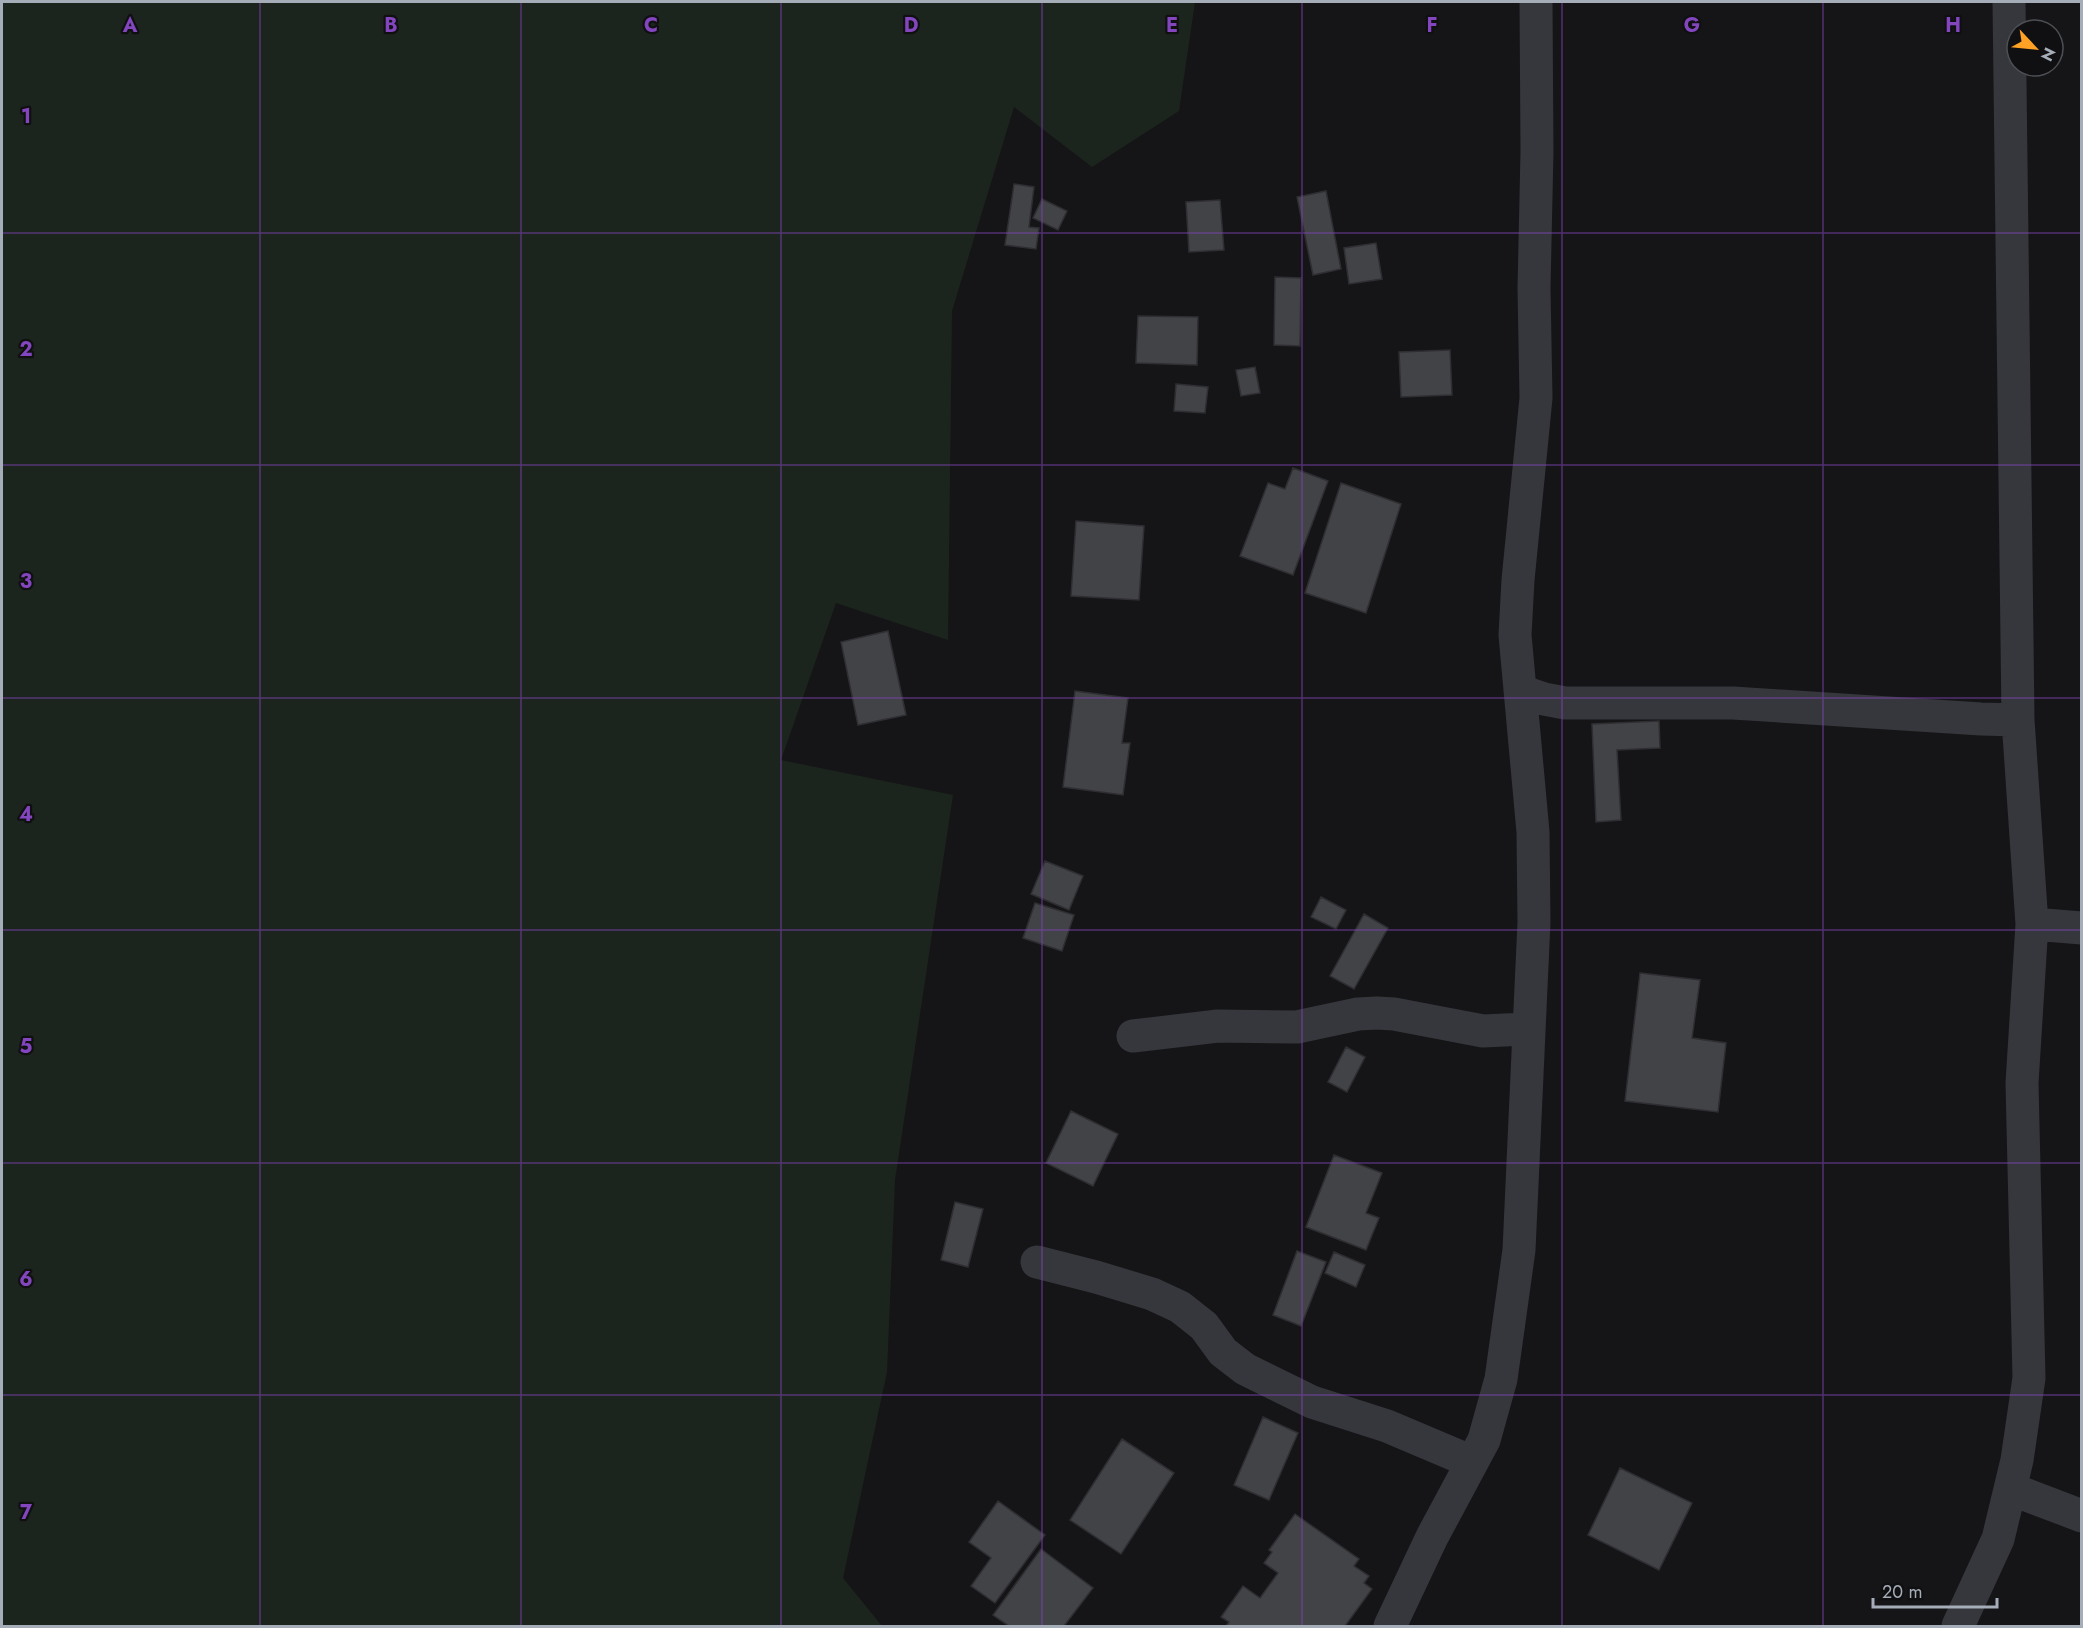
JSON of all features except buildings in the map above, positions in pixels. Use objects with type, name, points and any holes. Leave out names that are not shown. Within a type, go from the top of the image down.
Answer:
[{"type":"street","points":[[1390,1626],[1432,1537],[1484,1440],[1501,1379],[1519,1250],[1527,1029],[1534,922],[1533,832],[1515,635],[1518,580],[1536,398],[1534,288],[1537,151],[1536,2]]},
{"type":"street","points":[[1958,1626],[1998,1539],[2017,1460],[2029,1378],[2022,1083],[2032,924],[2018,720],[2009,2]]},
{"type":"street","points":[[1520,691],[1565,703],[1733,703],[2018,720]]},
{"type":"street","points":[[2032,924],[2082,928]]},
{"type":"street","points":[[1133,1036],[1218,1026],[1297,1027],[1358,1014],[1377,1013],[1394,1014],[1484,1031],[1527,1029]]},
{"type":"street","points":[[1037,1262],[1152,1294],[1180,1307],[1204,1326],[1223,1352],[1245,1369],[1312,1402],[1387,1426],[1472,1462]]},
{"type":"street","points":[[2011,1489],[2082,1516]]},
{"type":"shaded area","points":[[2,2],[1195,2],[1179,111],[1092,167],[1014,107],[952,311],[948,640],[836,603],[781,760],[953,795],[895,1180],[887,1372],[843,1578],[882,1626],[2,1626]]}]
